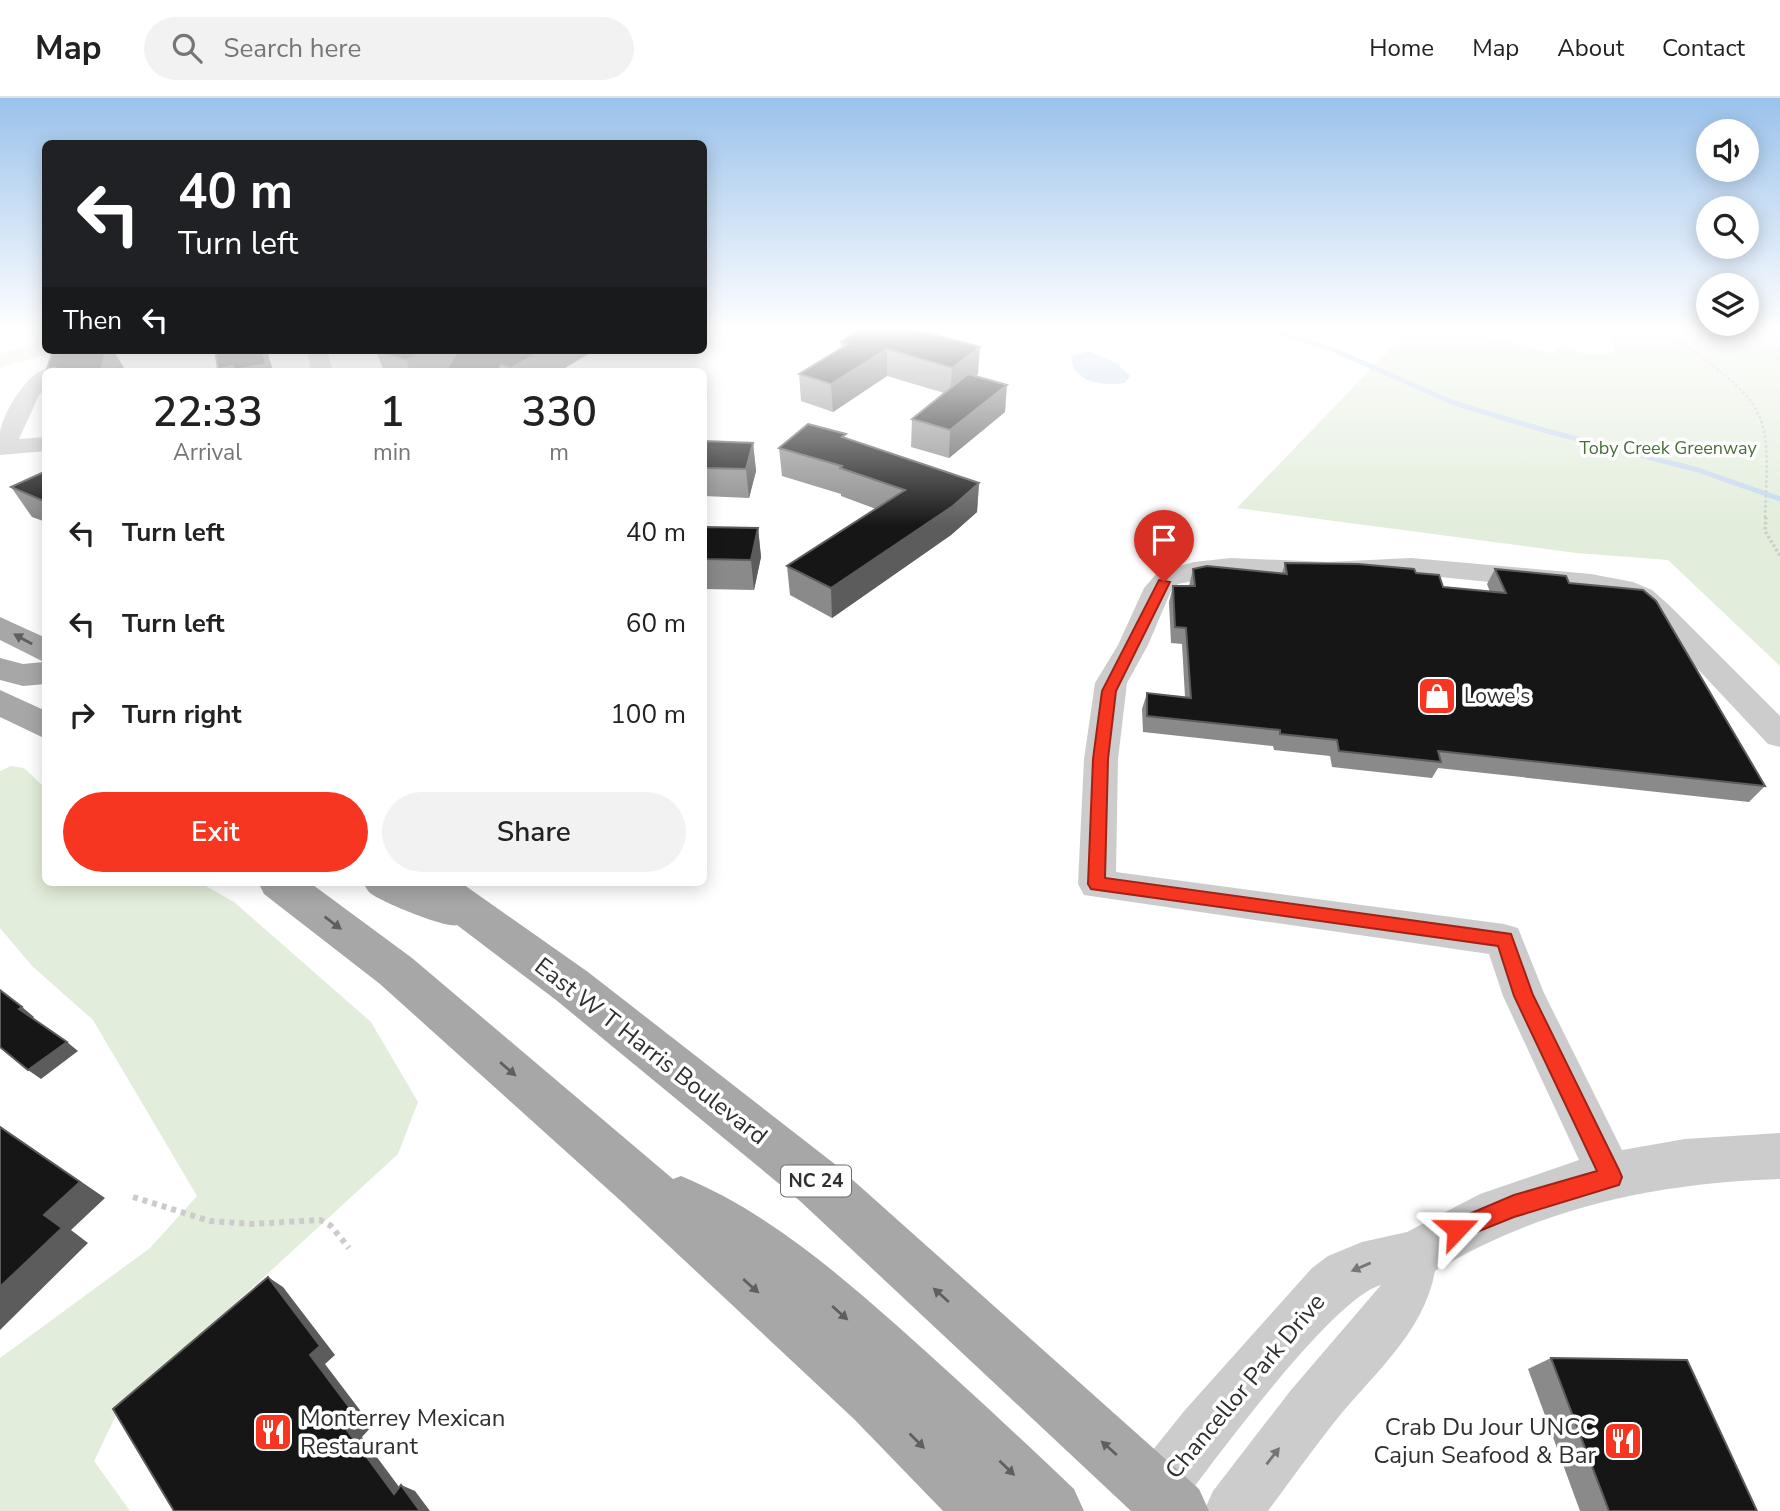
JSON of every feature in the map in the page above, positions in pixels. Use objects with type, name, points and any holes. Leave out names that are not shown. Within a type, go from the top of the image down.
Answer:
[{"type":"main road","points":[[0,627],[42,650]]},
{"type":"main road","points":[[0,669],[23,675],[42,673]]},
{"type":"main road","points":[[2,705],[42,696]]},
{"type":"main road","points":[[2,705],[42,725]]},
{"type":"main road","points":[[284,886],[396,971],[640,1184],[876,1399],[987,1511]]},
{"type":"main road","points":[[393,886],[495,929]]},
{"type":"main road","name":"East W T Harris Boulevard","points":[[435,886],[572,986],[818,1182],[1167,1501]]},
{"type":"main road","points":[[640,1184],[704,1212],[759,1247],[817,1293],[1052,1511]]},
{"type":"street","points":[[1,448],[29,394]]},
{"type":"street","points":[[1,448],[42,444]]},
{"type":"street","points":[[1611,1177],[1524,996],[1504,940],[1097,884],[1101,759],[1111,683],[1133,645],[1158,588],[1168,578],[1195,570],[1231,566],[1304,570],[1442,568],[1591,582],[1633,592],[1659,611],[1780,736]]},
{"type":"street","name":"Chancellor Park Drive","points":[[1167,1501],[1209,1422],[1316,1299],[1344,1275],[1382,1259],[1413,1256],[1471,1223],[1526,1202],[1611,1177],[1697,1161],[1780,1156]]},
{"type":"street","points":[[1233,1511],[1310,1409],[1398,1306],[1407,1287],[1413,1256]]},
{"type":"path","points":[[1747,394],[1754,400],[1766,428],[1765,531],[1780,556]]},
{"type":"path","points":[[132,1197],[210,1221],[252,1224],[320,1220],[331,1226],[349,1248]]},
{"type":"green space","name":"Toby Creek Greenway","points":[[1347,394],[1780,394],[1780,666],[1668,560],[1576,553],[1237,508]]},
{"type":"green space","points":[[11,766],[24,768],[42,785],[42,886],[206,886],[234,902],[371,1022],[418,1102],[398,1154],[118,1411],[94,1461],[130,1511],[0,1511],[0,1358],[150,1248],[197,1196],[93,1020],[32,966],[0,928],[0,771]]},
{"type":"building","points":[[943,394],[996,394],[950,430],[912,419]]},
{"type":"building","points":[[808,424],[846,434],[842,437],[979,483],[953,506],[831,588],[787,566],[905,490],[840,468],[842,466],[779,448]]},
{"type":"building","points":[[707,441],[753,443],[746,469],[707,468]]},
{"type":"building","points":[[42,473],[42,500],[11,487]]},
{"type":"building","points":[[707,527],[758,528],[751,560],[707,559]]},
{"type":"building","name":"Lowe's","points":[[1285,563],[1358,564],[1414,569],[1416,573],[1439,575],[1443,587],[1506,593],[1495,569],[1566,576],[1569,583],[1643,590],[1656,601],[1765,786],[1438,751],[1441,762],[1339,751],[1337,740],[1280,734],[1280,730],[1147,716],[1147,693],[1191,698],[1186,628],[1175,627],[1173,586],[1195,586],[1193,569],[1207,566],[1287,574]]},
{"type":"building","points":[[0,990],[22,1007],[19,1009],[67,1042],[28,1070],[0,1047]]},
{"type":"building","points":[[0,1127],[80,1182],[44,1215],[62,1228],[0,1287]]},
{"type":"building","points":[[268,1277],[320,1346],[310,1355],[358,1419],[347,1430],[394,1494],[401,1485],[420,1511],[174,1511],[113,1409]]},
{"type":"building","name":"Crab Du Jour UNCC Cajun Seafood & Bar","points":[[1551,1358],[1687,1360],[1757,1511],[1609,1511]]},
{"type":"waterway","points":[[1433,394],[1454,403],[1543,430],[1698,470],[1780,499]]},
{"type":"place","name":"Lowe's","points":[[1437,696]]},
{"type":"place","name":"Monterrey Mexican Restaurant","points":[[273,1432]]},
{"type":"place","name":"Crab Du Jour UNCC Cajun Seafood & Bar","points":[[1623,1441]]},
{"type":"route","points":[[1164,582],[1158,588],[1109,691],[1101,759],[1096,845],[1097,884],[1504,940],[1524,996],[1611,1177],[1514,1206],[1457,1229]]}]
